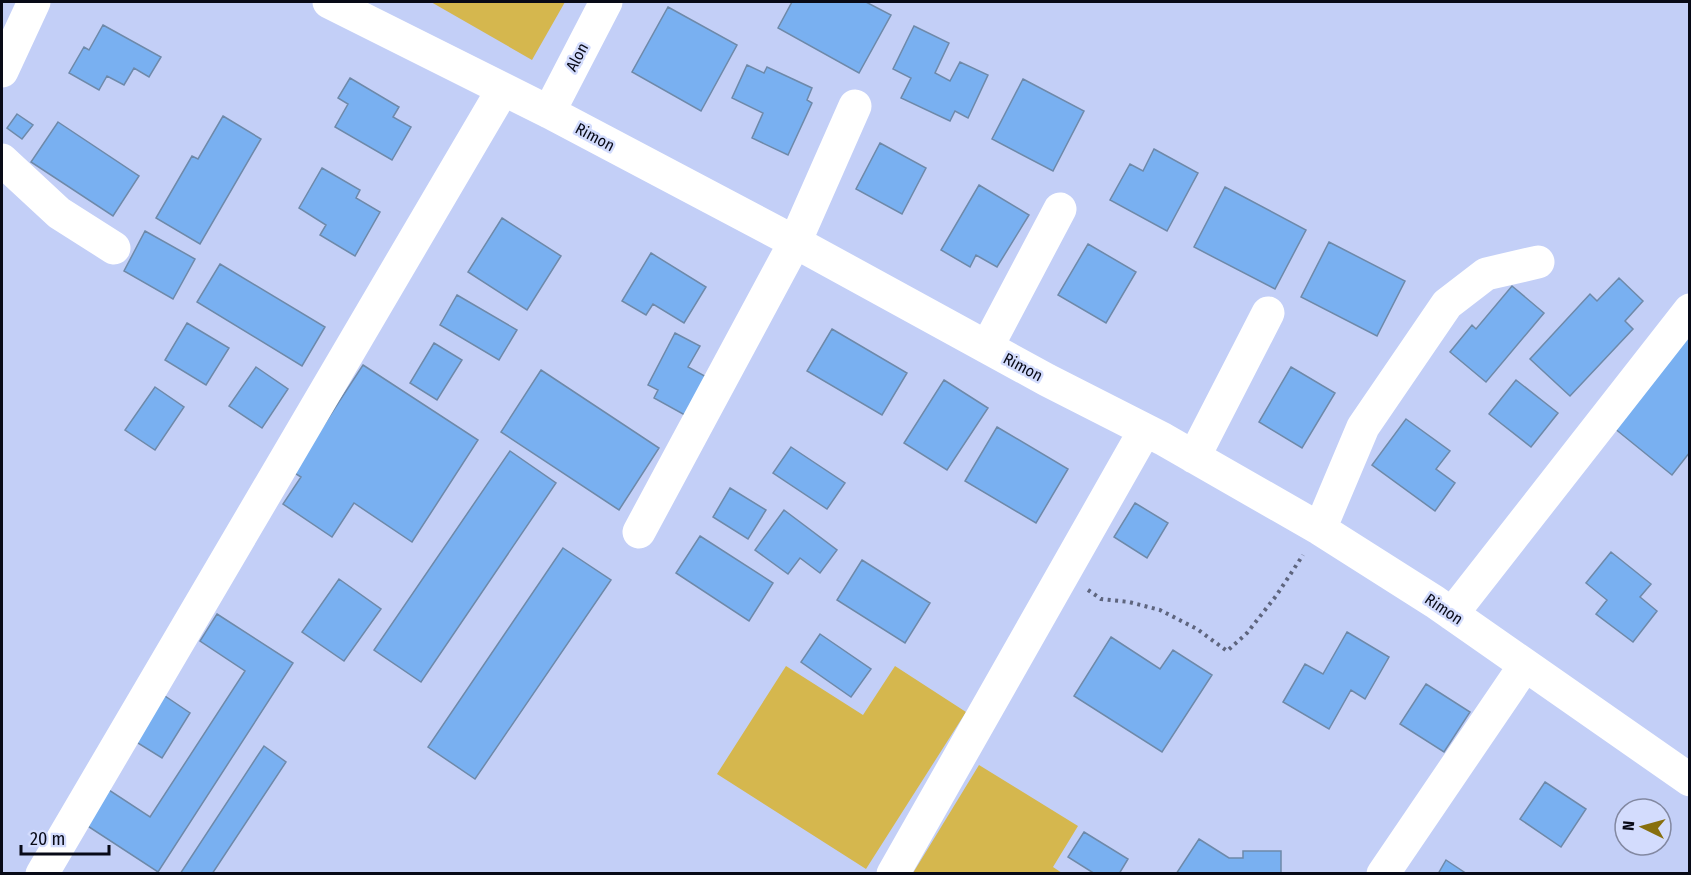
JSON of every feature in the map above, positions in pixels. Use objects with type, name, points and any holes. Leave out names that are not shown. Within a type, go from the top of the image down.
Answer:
[{"type":"street","points":[[2,71],[34,2]]},
{"type":"street","name":"Rimon","points":[[329,2],[549,112],[795,242],[1194,457],[1320,529],[1452,614],[1689,780]]},
{"type":"street","name":"Alon","points":[[549,112],[606,2]]},
{"type":"street","points":[[42,873],[503,89]]},
{"type":"street","points":[[639,532],[795,242],[855,106]]},
{"type":"street","points":[[2,160],[59,213],[114,248]]},
{"type":"street","points":[[987,347],[1060,209]]},
{"type":"street","points":[[1320,529],[1363,427],[1447,304],[1486,274],[1538,262]]},
{"type":"street","points":[[1452,614],[1689,310]]},
{"type":"street","points":[[1194,457],[1268,313]]},
{"type":"street","points":[[893,873],[1144,430]]},
{"type":"street","points":[[1383,873],[1525,665]]},
{"type":"path","points":[[1063,573],[1101,599],[1129,602],[1160,610],[1197,629],[1227,651],[1247,633],[1276,596],[1320,529]]},
{"type":"shaded area","points":[[431,2],[565,2],[532,60]]},
{"type":"shaded area","points":[[786,666],[863,715],[895,666],[966,712],[866,869],[717,774]]},
{"type":"shaded area","points":[[979,765],[1078,826],[1053,867],[1062,873],[913,873]]},
{"type":"building","points":[[792,2],[866,2],[891,15],[859,73],[778,28]]},
{"type":"building","points":[[668,7],[737,45],[701,111],[632,72]]},
{"type":"building","points":[[103,25],[161,57],[149,77],[134,68],[124,85],[107,76],[99,90],[69,73],[84,47],[89,50]]},
{"type":"building","points":[[914,26],[949,43],[935,73],[950,81],[960,62],[988,75],[968,118],[955,111],[950,121],[901,98],[911,78],[893,69]]},
{"type":"building","points":[[747,65],[764,73],[767,67],[812,88],[807,100],[812,103],[788,155],[752,138],[763,113],[732,98]]},
{"type":"building","points":[[350,78],[399,107],[393,117],[411,127],[392,160],[335,127],[348,104],[338,98]]},
{"type":"building","points":[[1023,79],[1084,111],[1053,171],[992,139]]},
{"type":"building","points":[[17,114],[33,125],[22,139],[7,128]]},
{"type":"building","points":[[223,116],[261,139],[200,244],[156,218],[192,156],[198,159]]},
{"type":"building","points":[[58,122],[139,176],[113,216],[31,162]]},
{"type":"building","points":[[880,143],[926,168],[902,214],[856,189]]},
{"type":"building","points":[[1154,149],[1198,173],[1167,231],[1110,200],[1130,164],[1143,171]]},
{"type":"building","points":[[322,168],[360,190],[356,198],[380,212],[355,256],[320,235],[326,225],[299,208]]},
{"type":"building","points":[[979,185],[1029,215],[997,267],[976,255],[970,267],[941,250]]},
{"type":"building","points":[[1225,187],[1306,230],[1275,289],[1194,247]]},
{"type":"building","points":[[502,218],[561,256],[527,310],[468,272]]},
{"type":"building","points":[[145,231],[195,259],[173,299],[124,271]]},
{"type":"building","points":[[1329,242],[1405,281],[1377,336],[1301,297]]},
{"type":"building","points":[[1088,244],[1136,272],[1106,323],[1058,295]]},
{"type":"building","points":[[651,253],[706,287],[684,323],[653,304],[646,315],[622,301]]},
{"type":"building","points":[[220,264],[325,327],[302,366],[197,302]]},
{"type":"building","points":[[1619,278],[1643,301],[1625,321],[1633,329],[1570,396],[1530,359],[1590,294],[1597,301]]},
{"type":"building","points":[[1512,286],[1544,313],[1486,382],[1450,352],[1472,325],[1476,329]]},
{"type":"building","points":[[457,295],[517,330],[499,360],[440,325]]},
{"type":"building","points":[[187,323],[229,348],[206,385],[165,360]]},
{"type":"building","points":[[832,329],[907,373],[882,415],[807,371]]},
{"type":"building","points":[[1690,332],[1690,452],[1672,475],[1614,428]]},
{"type":"building","points":[[675,333],[700,346],[688,367],[712,380],[692,419],[654,398],[658,390],[648,385]]},
{"type":"building","points":[[434,343],[462,360],[437,400],[410,383]]},
{"type":"building","points":[[363,365],[478,440],[412,542],[354,503],[332,537],[283,504],[301,477],[293,472]]},
{"type":"building","points":[[256,367],[288,389],[262,428],[229,406]]},
{"type":"building","points":[[1291,367],[1335,393],[1302,448],[1259,422]]},
{"type":"building","points":[[541,370],[659,448],[619,510],[501,432]]},
{"type":"building","points":[[944,380],[988,408],[947,470],[904,443]]},
{"type":"building","points":[[1516,380],[1558,413],[1531,447],[1489,414]]},
{"type":"building","points":[[155,387],[184,407],[155,450],[125,430]]},
{"type":"building","points":[[1406,419],[1450,451],[1436,469],[1455,483],[1435,511],[1372,465]]},
{"type":"building","points":[[997,427],[1068,469],[1036,523],[965,481]]},
{"type":"building","points":[[791,447],[845,483],[827,509],[773,473]]},
{"type":"building","points":[[510,451],[556,483],[421,682],[374,650]]},
{"type":"building","points":[[730,488],[766,510],[748,539],[713,517]]},
{"type":"building","points":[[1135,503],[1168,523],[1147,558],[1114,537]]},
{"type":"building","points":[[784,510],[837,550],[820,573],[800,558],[788,574],[755,550]]},
{"type":"building","points":[[700,536],[773,583],[749,621],[676,573]]},
{"type":"building","points":[[563,548],[611,580],[475,779],[428,747]]},
{"type":"building","points":[[1611,552],[1651,584],[1640,597],[1657,611],[1633,642],[1596,614],[1607,600],[1586,583]]},
{"type":"building","points":[[862,560],[930,603],[905,643],[837,600]]},
{"type":"building","points":[[339,579],[381,609],[344,661],[302,632]]},
{"type":"building","points":[[217,614],[293,663],[158,872],[83,823],[106,788],[150,817],[245,671],[200,641]]},
{"type":"building","points":[[1347,632],[1389,657],[1365,699],[1351,690],[1329,729],[1283,702],[1305,664],[1323,674]]},
{"type":"building","points":[[820,634],[871,669],[851,697],[801,662]]},
{"type":"building","points":[[1111,637],[1160,669],[1173,650],[1212,675],[1162,752],[1074,696]]},
{"type":"building","points":[[1426,684],[1470,712],[1444,752],[1400,724]]},
{"type":"building","points":[[162,694],[190,713],[162,758],[133,740]]},
{"type":"building","points":[[264,746],[286,762],[212,874],[180,874]]},
{"type":"building","points":[[1545,782],[1586,809],[1561,847],[1520,819]]},
{"type":"building","points":[[1084,832],[1128,859],[1119,874],[1095,874],[1068,857]]},
{"type":"building","points":[[1199,839],[1229,858],[1243,858],[1243,851],[1281,851],[1281,874],[1176,874]]},
{"type":"building","points":[[1446,860],[1467,874],[1438,874]]}]
